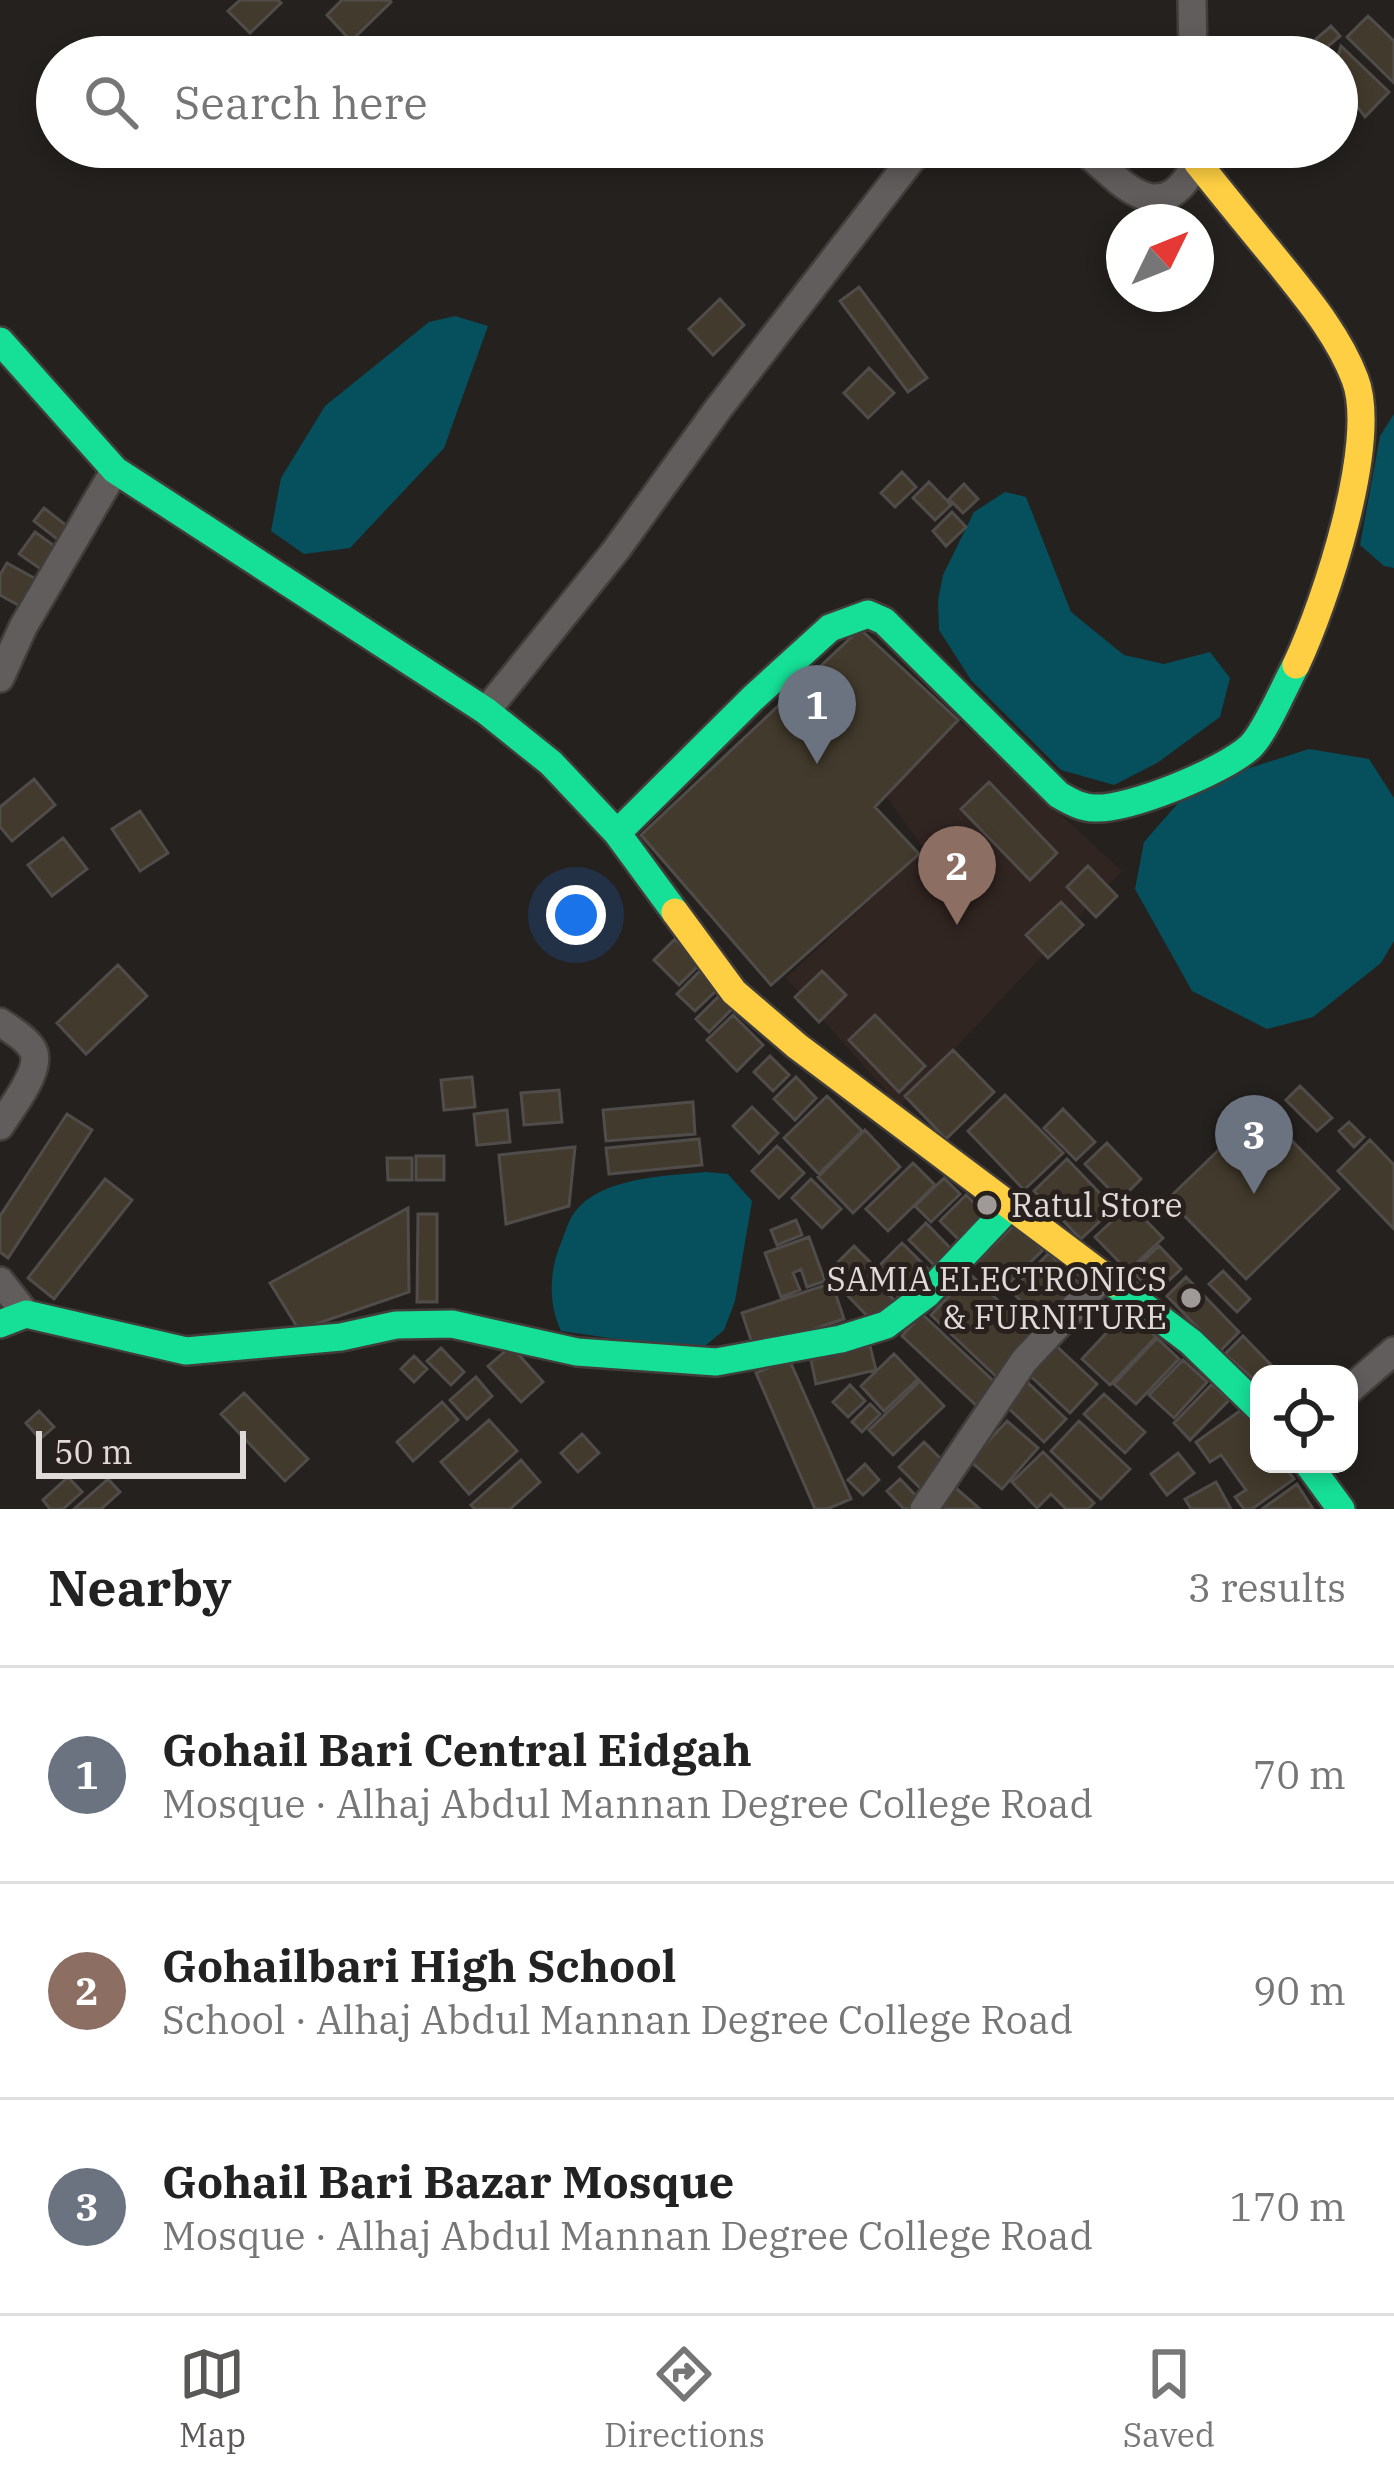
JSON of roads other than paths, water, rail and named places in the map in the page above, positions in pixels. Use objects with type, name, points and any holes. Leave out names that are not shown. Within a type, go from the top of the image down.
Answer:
[{"type":"street","points":[[1192,0],[1193,36]]},
{"type":"street","points":[[487,711],[616,550],[731,391],[905,168]]},
{"type":"street","points":[[1105,168],[1136,194],[1153,199],[1174,194],[1193,168]]},
{"type":"street","points":[[617,833],[830,628],[868,614],[884,621],[1059,795],[1083,807],[1100,808],[1172,788],[1214,771],[1253,745],[1299,660],[1337,553],[1362,440],[1361,398],[1333,334],[1208,168]]},
{"type":"street","points":[[0,341],[115,470],[487,711],[551,763],[617,833],[734,992],[797,1046],[1191,1342],[1250,1399]]},
{"type":"street","points":[[0,678],[23,627],[115,470]]},
{"type":"street","points":[[0,1022],[30,1044],[37,1057],[34,1071],[0,1126]]},
{"type":"street","points":[[0,1281],[13,1319],[186,1351],[341,1337],[396,1324],[452,1324],[578,1352],[716,1363],[841,1339],[886,1325],[927,1294],[1010,1206]]},
{"type":"street","points":[[924,1509],[1024,1361],[1103,1276]]},
{"type":"street","points":[[1358,1382],[1394,1351]]},
{"type":"street","points":[[1314,1473],[1339,1509]]},
{"type":"water","points":[[455,316],[488,326],[444,448],[350,548],[304,554],[271,531],[281,478],[325,406],[429,322]]},
{"type":"water","points":[[1394,414],[1394,568],[1384,566],[1360,545],[1380,436]]},
{"type":"water","points":[[1005,492],[1026,497],[1071,612],[1124,655],[1164,664],[1210,652],[1230,678],[1220,717],[1157,763],[1114,785],[1061,770],[971,680],[939,630],[943,575],[974,512]]},
{"type":"water","points":[[1309,749],[1369,759],[1394,798],[1394,941],[1381,963],[1313,1017],[1267,1029],[1192,991],[1135,889],[1144,842],[1179,802],[1234,773]]},
{"type":"water","points":[[706,1172],[728,1174],[752,1201],[735,1301],[724,1330],[699,1351],[561,1331],[552,1301],[552,1279],[574,1213],[585,1201],[616,1185]]},
{"type":"place","name":"Gohail Bari Central Eidgah","points":[[817,764]]},
{"type":"place","name":"Gohailbari High School","points":[[957,925]]},
{"type":"place","name":"Gohail Bari Bazar Mosque","points":[[1254,1194]]},
{"type":"place","name":"Ratul Store","points":[[987,1205]]},
{"type":"place","name":"SAMIA ELECTRONICS & FURNITURE","points":[[1191,1298]]}]
